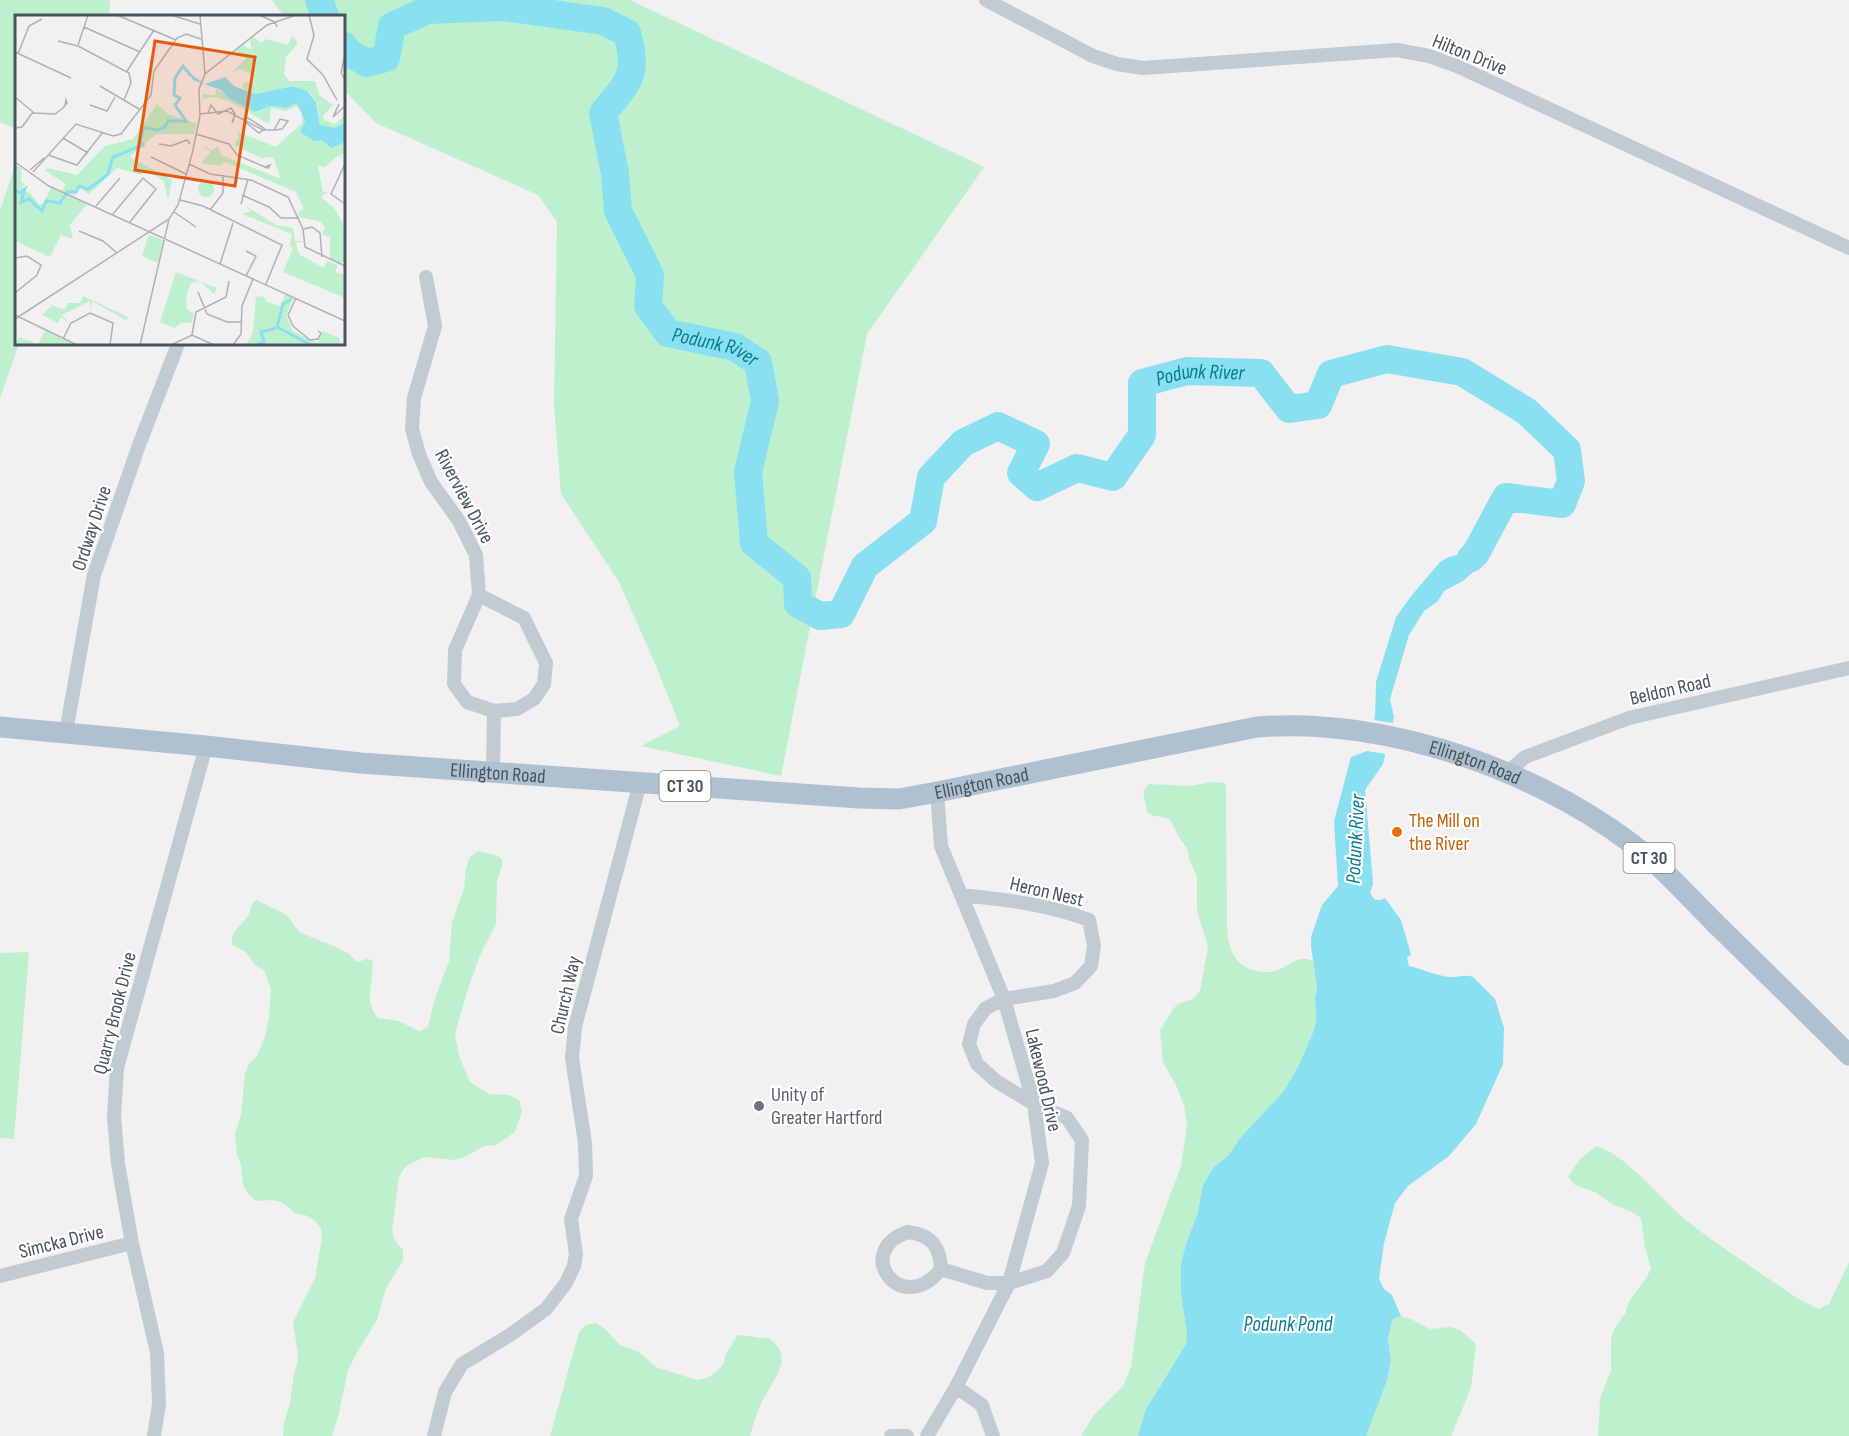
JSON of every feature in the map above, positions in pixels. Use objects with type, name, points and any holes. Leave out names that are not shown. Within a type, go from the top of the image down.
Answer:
[{"type":"main road","name":"Ellington Road","points":[[0,727],[360,763],[898,799],[1257,728],[1285,725],[1318,726],[1364,732],[1416,742],[1509,772],[1586,812],[1651,860],[1849,1055]]},
{"type":"street","name":"Hilton Drive","points":[[986,0],[1093,56],[1117,64],[1143,68],[1365,51],[1397,50],[1429,56],[1460,67],[1849,248]]},
{"type":"street","name":"Riverview Drive","points":[[426,277],[435,326],[414,398],[412,429],[419,454],[431,482],[459,521],[476,555],[479,595],[455,650],[454,684],[468,702],[494,711]]},
{"type":"street","name":"Ordway Drive","points":[[66,732],[94,575],[178,345]]},
{"type":"street","points":[[479,595],[524,618],[546,663],[544,684],[534,699],[518,709],[494,711],[493,772]]},
{"type":"street","name":"Beldon Road","points":[[1509,772],[1525,757],[1629,718],[1849,669]]},
{"type":"street","name":"Quarry Brook Drive","points":[[154,1436],[159,1404],[157,1353],[132,1243],[118,1164],[114,1116],[117,1068],[206,746]]},
{"type":"street","name":"Church Way","points":[[434,1436],[445,1392],[462,1364],[510,1335],[546,1309],[566,1283],[574,1266],[576,1254],[571,1219],[586,1176],[585,1143],[572,1058],[575,1026],[640,783]]},
{"type":"street","name":"Lakewood Drive","points":[[927,1436],[956,1387],[1009,1283],[1042,1163],[1034,1104],[1004,999],[941,846],[937,792]]},
{"type":"street","name":"Heron Nest","points":[[962,895],[1020,902],[1065,911],[1089,920],[1094,946],[1091,966],[1075,983],[1054,991],[1004,999]]},
{"type":"street","points":[[941,1269],[987,1283],[1009,1283],[1047,1271],[1063,1253],[1079,1206],[1082,1140],[1067,1118],[1034,1104],[996,1081],[977,1064],[969,1044],[974,1024],[986,1008],[1004,999]]},
{"type":"street","points":[[908,1232],[921,1233],[932,1241],[940,1255],[941,1269],[933,1279],[920,1286],[907,1288],[894,1284],[886,1276],[883,1253],[888,1242],[898,1235],[908,1232]]},
{"type":"street","name":"Simcka Drive","points":[[0,1276],[132,1243]]},
{"type":"street","points":[[956,1387],[982,1405],[993,1436]]},
{"type":"street","points":[[891,1436],[907,1436]]},
{"type":"green space","points":[[0,0],[110,0],[109,15],[15,15],[15,129],[0,122]]},
{"type":"green space","points":[[272,0],[630,0],[984,167],[867,334],[781,776],[641,746],[680,726],[619,582],[561,494],[554,405],[557,222],[538,195],[376,123],[345,91],[345,15],[283,15]]},
{"type":"green space","points":[[15,166],[15,345],[19,345],[0,398],[0,210]]},
{"type":"green space","points":[[1214,782],[1225,783],[1226,788],[1227,930],[1231,949],[1238,962],[1257,971],[1278,970],[1299,959],[1313,961],[1317,987],[1314,1030],[1299,1065],[1283,1092],[1240,1138],[1229,1155],[1213,1168],[1203,1185],[1197,1215],[1181,1263],[1181,1294],[1187,1334],[1186,1344],[1145,1411],[1138,1436],[1081,1436],[1094,1415],[1123,1386],[1131,1367],[1145,1263],[1181,1166],[1187,1125],[1184,1105],[1163,1062],[1160,1030],[1178,1004],[1193,999],[1200,991],[1208,946],[1197,911],[1197,877],[1187,848],[1171,821],[1147,812],[1143,791],[1149,784],[1189,786]]},
{"type":"green space","points":[[478,851],[498,856],[502,860],[497,881],[496,924],[480,955],[455,1034],[459,1056],[470,1082],[489,1094],[509,1095],[519,1100],[522,1111],[515,1132],[496,1145],[484,1146],[465,1157],[455,1160],[424,1157],[405,1167],[399,1177],[392,1231],[396,1242],[403,1250],[403,1261],[386,1288],[377,1320],[348,1370],[332,1436],[283,1436],[298,1353],[293,1323],[315,1278],[322,1238],[321,1228],[314,1220],[294,1213],[277,1201],[256,1201],[243,1185],[235,1134],[241,1115],[245,1074],[249,1064],[257,1056],[265,1037],[271,989],[264,970],[255,965],[246,952],[232,945],[233,935],[249,914],[256,900],[287,915],[299,932],[348,953],[357,962],[372,960],[370,997],[373,1011],[378,1018],[399,1021],[419,1031],[428,1027],[434,1001],[449,961],[452,922],[464,889],[466,868],[470,857]]},
{"type":"green space","points":[[29,952],[14,1139],[0,1138],[0,953]]},
{"type":"green space","points":[[1596,1146],[1608,1151],[1633,1169],[1680,1215],[1704,1234],[1800,1300],[1819,1309],[1829,1304],[1849,1262],[1849,1436],[1598,1436],[1600,1399],[1611,1370],[1611,1339],[1614,1329],[1651,1268],[1645,1248],[1641,1218],[1612,1204],[1595,1192],[1575,1185],[1568,1177],[1580,1159]]},
{"type":"green space","points":[[1401,1316],[1430,1329],[1450,1327],[1460,1330],[1476,1344],[1471,1388],[1451,1436],[1366,1436],[1387,1381],[1391,1360],[1388,1340],[1392,1320]]},
{"type":"green space","points":[[596,1323],[620,1345],[639,1352],[656,1367],[697,1380],[707,1378],[716,1372],[724,1363],[726,1353],[738,1335],[769,1338],[776,1345],[782,1359],[778,1373],[760,1405],[750,1436],[550,1436],[579,1332],[586,1325]]},
{"type":"water","name":"Podunk Pond","points":[[1489,525],[1492,529],[1489,545],[1472,573],[1463,581],[1444,591],[1438,601],[1424,611],[1409,635],[1390,699],[1394,717],[1383,764],[1365,790],[1373,884],[1370,893],[1375,900],[1385,898],[1401,920],[1411,954],[1407,958],[1409,966],[1448,977],[1473,977],[1495,999],[1504,1028],[1503,1064],[1476,1124],[1449,1156],[1408,1186],[1395,1203],[1384,1243],[1379,1279],[1384,1289],[1392,1295],[1401,1316],[1392,1320],[1388,1340],[1391,1360],[1387,1381],[1366,1436],[1138,1436],[1145,1411],[1186,1344],[1187,1334],[1181,1294],[1181,1263],[1197,1215],[1203,1185],[1213,1168],[1229,1155],[1240,1138],[1283,1092],[1299,1065],[1314,1030],[1317,987],[1311,937],[1322,905],[1338,886],[1334,821],[1351,757],[1367,751],[1375,717],[1376,682],[1396,617],[1440,562],[1469,552],[1484,526]]},
{"type":"pier","points":[[1374,720],[1393,723],[1386,754],[1367,751]]},
{"type":"waterway","name":"Podunk River","points":[[319,0],[325,15]]},
{"type":"waterway","name":"Podunk River","points":[[345,48],[348,52],[367,63],[386,58],[392,26],[428,10],[503,7],[603,21],[627,33],[632,68],[625,85],[603,113],[615,174],[618,211],[650,275],[648,306],[668,333],[735,347],[758,362],[765,401],[748,472],[754,543],[797,578],[798,604],[820,616],[841,614],[865,566],[923,521],[931,477],[963,443],[998,426],[1036,444],[1021,473],[1037,487],[1077,468],[1113,477],[1142,435],[1142,383],[1187,371],[1261,373],[1289,409],[1318,405],[1331,374],[1387,359],[1462,372],[1526,411],[1567,450],[1571,481],[1562,504],[1506,497],[1476,553],[1471,558]]},
{"type":"place","name":"The Mill on the River","points":[[1397,832]]},
{"type":"place","name":"Unity of Greater Hartford","points":[[759,1106]]}]
